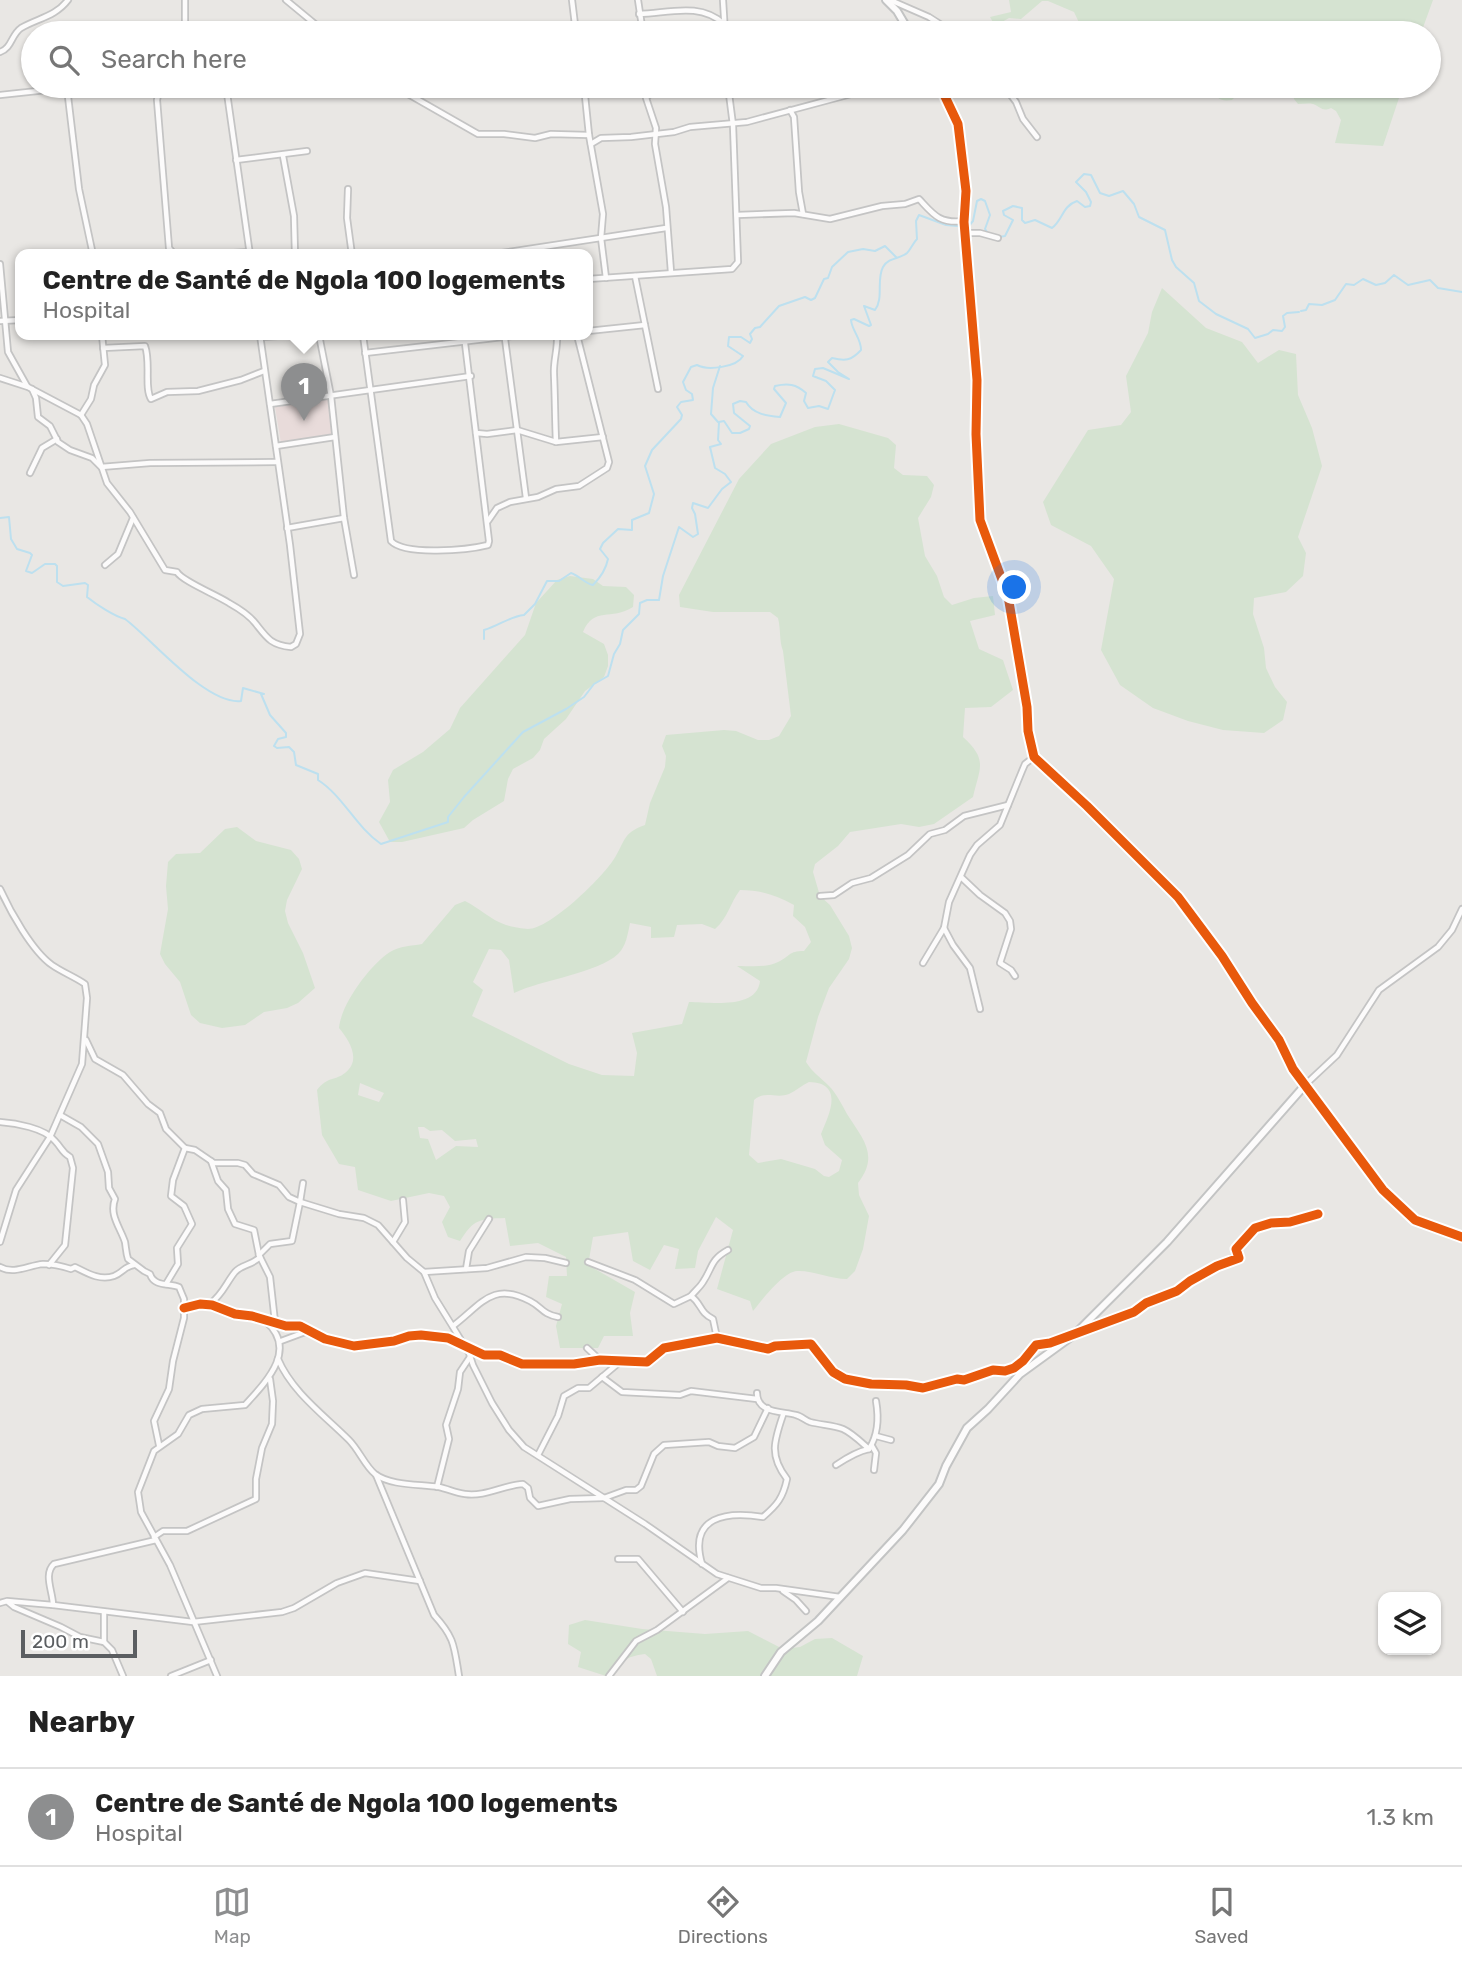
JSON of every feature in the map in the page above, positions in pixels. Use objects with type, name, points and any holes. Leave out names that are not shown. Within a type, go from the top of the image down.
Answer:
[{"type":"street","points":[[38,21],[49,16],[68,0]]},
{"type":"street","points":[[185,0],[185,21]]},
{"type":"street","points":[[286,0],[311,21]]},
{"type":"street","points":[[572,0],[575,21]]},
{"type":"street","points":[[639,0],[640,21]]},
{"type":"street","points":[[723,0],[724,21]]},
{"type":"street","points":[[888,0],[903,21]]},
{"type":"street","points":[[888,0],[936,21]]},
{"type":"street","points":[[639,14],[696,9],[708,12],[720,21]]},
{"type":"street","points":[[0,52],[8,48],[21,29]]},
{"type":"street","points":[[0,95],[21,93]]},
{"type":"street","points":[[69,98],[79,189],[92,249]]},
{"type":"street","points":[[157,98],[170,249]]},
{"type":"street","points":[[228,98],[249,249]]},
{"type":"street","points":[[415,98],[478,134],[535,138],[551,134],[589,135]]},
{"type":"street","points":[[585,98],[603,214],[601,238],[606,278]]},
{"type":"street","points":[[646,98],[656,133],[655,144],[666,208],[671,272]]},
{"type":"street","points":[[593,279],[736,267],[737,215],[730,98]]},
{"type":"street","points":[[592,144],[601,138],[690,127],[733,125],[836,98]]},
{"type":"street","points":[[946,98],[959,128],[966,191],[964,221],[978,380],[978,509],[1008,596],[1034,757],[1178,897],[1279,1040],[1293,1069],[1383,1190],[1415,1220],[1462,1237]]},
{"type":"street","points":[[1013,98],[1023,119],[1037,137]]},
{"type":"street","points":[[790,110],[793,117],[803,214]]},
{"type":"street","points":[[236,160],[307,151]]},
{"type":"street","points":[[283,156],[294,216],[295,249]]},
{"type":"street","points":[[348,189],[347,218],[351,249]]},
{"type":"street","points":[[737,215],[803,214],[830,219],[919,199],[929,212],[939,218],[964,221]]},
{"type":"street","points":[[529,249],[666,228]]},
{"type":"street","points":[[965,232],[999,238]]},
{"type":"street","points":[[0,264],[8,352],[37,398],[38,417],[50,426],[57,439],[70,450],[92,458],[101,467],[150,463],[276,462]]},
{"type":"street","points":[[635,276],[658,389]]},
{"type":"street","points":[[0,321],[15,321]]},
{"type":"street","points":[[593,330],[645,325]]},
{"type":"street","points":[[81,415],[105,365],[102,340]]},
{"type":"street","points":[[0,379],[30,388],[81,415],[87,424],[111,490],[133,517],[165,570],[177,572],[181,579],[201,586],[232,604],[255,622],[269,641],[277,646],[291,648],[300,634],[260,340]]},
{"type":"street","points":[[320,340],[331,396],[344,518],[354,575]]},
{"type":"street","points":[[364,340],[391,541],[396,547],[406,549],[488,545],[488,521],[465,340]]},
{"type":"street","points":[[366,353],[478,340]]},
{"type":"street","points":[[505,340],[526,498]]},
{"type":"street","points":[[556,442],[554,374],[557,340]]},
{"type":"street","points":[[488,521],[498,508],[556,489],[579,485],[603,472],[609,462],[579,340]]},
{"type":"street","points":[[103,348],[145,346],[149,366],[148,394],[151,399],[167,392],[198,391],[240,380],[264,370]]},
{"type":"street","points":[[270,404],[471,376]]},
{"type":"street","points":[[476,433],[487,435],[517,430],[556,442],[603,437]]},
{"type":"street","points":[[276,446],[335,437]]},
{"type":"street","points":[[30,473],[41,448],[57,439]]},
{"type":"street","points":[[105,565],[118,554],[133,517]]},
{"type":"street","points":[[287,528],[344,518]]},
{"type":"street","points":[[923,963],[948,920],[949,902],[970,855],[977,845],[1000,825],[1025,764],[1034,757]]},
{"type":"street","points":[[820,896],[834,895],[852,883],[872,878],[908,855],[930,834],[945,830],[964,816],[1008,805]]},
{"type":"street","points":[[961,877],[1005,913],[1010,921],[1011,929],[1000,963],[1015,976]]},
{"type":"street","points":[[0,889],[12,916],[40,954],[50,964],[85,984],[87,998],[82,1064],[50,1137],[16,1190],[0,1242]]},
{"type":"street","points":[[765,1676],[782,1651],[806,1632],[841,1597],[903,1530],[939,1484],[967,1428],[1020,1374],[1075,1334],[1167,1242],[1306,1084],[1337,1055],[1379,990],[1438,947],[1452,930],[1462,909]]},
{"type":"street","points":[[944,928],[970,968],[980,1009]]},
{"type":"street","points":[[85,1036],[95,1059],[123,1075],[148,1104],[160,1113],[166,1129],[185,1148],[195,1150],[211,1161],[245,1165],[253,1174],[279,1185],[289,1197],[300,1202],[339,1214],[364,1218],[378,1225],[407,1258],[424,1272],[435,1298],[465,1345],[492,1403],[509,1430],[524,1447],[716,1574],[761,1588],[841,1597]]},
{"type":"street","points":[[60,1115],[93,1137],[102,1151],[108,1172],[108,1188],[115,1199],[112,1206],[117,1228],[126,1245],[126,1255],[157,1283],[180,1287],[184,1318],[169,1389],[154,1421],[159,1446]]},
{"type":"street","points":[[0,1122],[22,1124],[50,1137],[63,1154],[70,1157],[72,1168],[65,1245],[49,1265]]},
{"type":"street","points":[[166,1284],[178,1264],[177,1248],[192,1224],[184,1206],[171,1196],[173,1180],[185,1148]]},
{"type":"street","points":[[211,1161],[218,1181],[226,1190],[228,1209],[235,1224],[254,1230],[259,1256],[270,1277],[275,1322]]},
{"type":"street","points":[[184,1308],[209,1304],[224,1291],[242,1266],[250,1266],[270,1244],[292,1241],[303,1183]]},
{"type":"street","points":[[393,1242],[405,1222],[403,1200]]},
{"type":"street","points":[[0,1213],[9,1210]]},
{"type":"street","points":[[209,1304],[229,1313],[286,1326],[300,1326],[325,1339],[354,1346],[394,1342],[415,1335],[448,1338],[484,1355],[500,1355],[522,1364],[574,1364],[600,1360],[647,1362],[664,1348],[717,1338],[768,1349],[811,1343],[833,1372],[845,1379],[923,1388],[957,1379],[964,1380],[993,1370],[1005,1371],[1014,1368],[1036,1345],[1050,1343],[1134,1312],[1146,1303],[1177,1291],[1217,1266],[1233,1262],[1239,1258],[1236,1249],[1255,1228],[1318,1214]]},
{"type":"street","points":[[465,1270],[469,1251],[489,1219]]},
{"type":"street","points":[[588,1262],[635,1280],[674,1304],[691,1296],[703,1282],[708,1267],[716,1257],[728,1250]]},
{"type":"street","points":[[424,1272],[497,1266],[503,1262],[527,1257],[566,1263]]},
{"type":"street","points":[[0,1267],[11,1270],[40,1264],[71,1269],[75,1267],[94,1276],[104,1277],[114,1276],[128,1265],[135,1265]]},
{"type":"street","points":[[453,1326],[480,1302],[502,1293],[511,1293],[530,1301],[545,1313],[558,1317]]},
{"type":"street","points":[[691,1296],[697,1300],[702,1312],[713,1319],[717,1338]]},
{"type":"street","points":[[217,1676],[170,1565],[141,1512],[138,1492],[151,1457],[159,1446],[178,1434],[186,1419],[194,1412],[244,1405],[270,1378],[278,1359],[281,1341],[275,1330],[263,1319]]},
{"type":"street","points":[[281,1341],[308,1331]]},
{"type":"street","points":[[587,1348],[600,1360]]},
{"type":"street","points":[[437,1487],[449,1439],[446,1425],[458,1389],[460,1372],[470,1356]]},
{"type":"street","points":[[278,1359],[294,1385],[349,1440],[375,1474],[434,1615],[448,1629],[457,1657],[459,1676]]},
{"type":"street","points":[[538,1455],[558,1416],[564,1396],[578,1388],[589,1388],[622,1360]]},
{"type":"street","points":[[602,1377],[622,1392],[680,1395],[691,1391],[757,1396],[768,1408],[783,1415],[792,1414],[808,1422],[843,1429],[876,1454],[874,1470]]},
{"type":"street","points":[[53,1605],[48,1573],[49,1567],[54,1564],[155,1538],[163,1531],[187,1531],[256,1499],[256,1479],[262,1448],[272,1424],[270,1378]]},
{"type":"street","points":[[836,1465],[870,1447],[876,1436],[876,1401]]},
{"type":"street","points":[[375,1474],[466,1495],[494,1492],[523,1484],[528,1488],[530,1498],[538,1506],[570,1499],[604,1498],[626,1490],[636,1490],[641,1486],[654,1454],[664,1444],[709,1442],[735,1448],[754,1437],[768,1408]]},
{"type":"street","points":[[702,1564],[699,1555],[701,1537],[709,1523],[720,1516],[732,1514],[763,1517],[774,1509],[783,1495],[787,1479],[775,1462],[774,1451],[783,1415]]},
{"type":"street","points":[[876,1436],[891,1440]]},
{"type":"street","points":[[385,1495],[385,1488],[392,1480]]},
{"type":"street","points":[[618,1559],[638,1559],[683,1612]]},
{"type":"street","points":[[0,1603],[7,1601],[53,1605],[193,1622],[282,1612],[302,1604],[337,1583],[365,1573],[420,1581]]},
{"type":"street","points":[[609,1676],[636,1641],[657,1630],[728,1578]]},
{"type":"street","points":[[776,1588],[796,1600],[806,1611]]},
{"type":"street","points":[[7,1601],[14,1607],[80,1637],[104,1642],[112,1650],[123,1676]]},
{"type":"street","points":[[104,1612],[104,1642]]},
{"type":"street","points":[[171,1676],[211,1660]]},
{"type":"shaded area","points":[[328,399],[333,435],[281,443],[275,407]]},
{"type":"green space","points":[[1009,0],[1433,0],[1425,21],[1078,21],[1074,12],[1048,1],[1042,1],[1021,19],[992,21],[990,17],[1011,12]]},
{"type":"green space","points":[[1399,98],[1383,146],[1335,143],[1341,120],[1336,111],[1313,104],[1298,104],[1294,99]]},
{"type":"green space","points":[[1162,288],[1206,328],[1242,342],[1258,363],[1279,350],[1296,354],[1298,395],[1312,428],[1322,466],[1298,537],[1306,553],[1303,576],[1286,592],[1254,598],[1253,614],[1264,648],[1266,668],[1275,687],[1287,702],[1283,720],[1264,733],[1223,730],[1188,721],[1153,708],[1120,685],[1101,650],[1114,579],[1091,546],[1051,525],[1043,502],[1088,430],[1121,425],[1131,412],[1126,376],[1148,333],[1152,312]]},
{"type":"green space","points":[[839,424],[888,438],[896,445],[894,468],[903,475],[927,476],[934,485],[931,497],[918,518],[925,556],[937,576],[944,597],[952,605],[974,598],[993,596],[995,615],[970,621],[979,649],[1003,660],[1013,690],[991,707],[965,708],[963,737],[976,752],[980,764],[973,797],[934,824],[919,827],[901,824],[850,832],[838,846],[815,864],[813,872],[820,896],[830,905],[849,936],[852,948],[849,959],[829,988],[806,1062],[834,1092],[866,1147],[868,1164],[858,1183],[859,1195],[869,1216],[863,1249],[855,1271],[847,1279],[803,1271],[791,1273],[773,1287],[753,1311],[750,1301],[717,1289],[733,1230],[716,1217],[698,1251],[695,1268],[675,1269],[679,1249],[664,1245],[650,1270],[633,1261],[628,1232],[593,1237],[588,1265],[635,1292],[630,1313],[633,1336],[604,1336],[598,1348],[560,1348],[556,1326],[562,1304],[546,1297],[549,1276],[567,1276],[566,1257],[538,1243],[510,1246],[505,1218],[474,1224],[460,1241],[448,1237],[442,1222],[450,1207],[444,1196],[429,1193],[391,1201],[358,1190],[355,1167],[339,1164],[322,1135],[317,1090],[350,1068],[353,1062],[352,1050],[339,1028],[341,1018],[358,986],[390,952],[422,944],[455,905],[465,901],[501,923],[528,929],[549,921],[587,889],[608,867],[628,835],[645,825],[650,803],[665,767],[666,756],[662,746],[666,735],[724,730],[736,731],[758,740],[779,736],[791,716],[778,618],[770,612],[713,612],[680,607],[679,595],[739,479],[771,444],[815,427]],"holes":[[[740,890],[762,892],[794,905],[793,916],[805,927],[811,942],[804,951],[792,953],[774,964],[737,966],[760,981],[757,990],[750,997],[719,1003],[689,1002],[682,1024],[632,1033],[637,1053],[634,1076],[602,1075],[569,1064],[472,1016],[483,990],[473,982],[489,949],[501,950],[509,960],[514,993],[609,961],[623,948],[630,923],[651,927],[651,938],[674,937],[677,925],[702,924],[715,929]],[[809,1082],[820,1084],[831,1094],[832,1101],[821,1134],[825,1145],[842,1160],[839,1171],[829,1177],[815,1169],[781,1159],[758,1163],[749,1155],[754,1100],[766,1095],[789,1094]],[[360,1083],[384,1093],[379,1102],[358,1095]],[[418,1127],[424,1127],[430,1131],[442,1130],[455,1141],[476,1139],[478,1147],[456,1146],[436,1160],[428,1139],[420,1138]]]},
{"type":"green space","points":[[570,576],[593,579],[603,586],[626,587],[634,595],[633,607],[592,619],[583,632],[604,644],[608,666],[604,677],[585,691],[566,719],[544,739],[533,758],[513,769],[508,779],[504,801],[464,828],[402,842],[390,842],[379,822],[390,802],[388,780],[393,770],[423,752],[450,729],[460,708],[525,635],[536,603],[557,580]]},
{"type":"green space","points":[[237,827],[256,841],[291,850],[299,859],[302,869],[287,900],[285,911],[315,988],[298,1003],[287,1008],[264,1012],[245,1025],[222,1028],[200,1023],[191,1015],[180,982],[160,954],[168,909],[168,862],[176,854],[200,853],[225,829]]},
{"type":"green space","points":[[585,1620],[642,1629],[705,1634],[748,1631],[783,1649],[800,1647],[815,1639],[832,1638],[863,1656],[857,1676],[657,1676],[651,1659],[645,1654],[623,1661],[606,1676],[578,1667],[581,1652],[568,1644],[569,1625]]},
{"type":"waterway","points":[[999,237],[1005,236],[1013,220],[1004,215],[1003,211],[1013,206],[1022,208],[1022,220],[1025,223],[1035,220],[1052,228],[1072,203],[1077,201],[1085,207],[1090,206],[1086,192],[1076,182],[1084,174],[1091,175],[1100,193],[1109,196],[1123,191],[1134,204],[1139,217],[1165,230],[1176,267],[1194,283],[1199,301],[1216,314],[1248,329],[1255,338],[1273,330],[1282,331],[1285,327],[1283,316],[1299,312]]},
{"type":"waterway","points":[[0,518],[9,517],[11,539],[17,549],[32,555],[26,571],[32,573],[45,564],[55,564],[57,582],[63,586],[85,583],[88,585],[87,597],[125,619],[180,669],[212,693],[241,701],[243,688],[264,694],[261,694],[270,715],[286,733],[286,737],[278,739],[274,746],[289,747],[294,752],[296,765],[318,774],[318,780],[335,794],[364,829],[381,844],[448,822],[448,817],[464,797],[523,732],[566,709],[584,697],[594,684],[608,676],[623,630],[639,614],[640,603],[659,600],[663,576],[679,527],[693,537],[698,534],[693,503],[708,508],[722,489],[731,482],[715,468],[710,447],[721,444],[718,440],[719,422],[724,421],[732,433],[749,429],[750,426],[734,413],[733,404],[740,401],[746,402],[761,414],[780,417],[786,403],[774,389],[780,385],[792,385],[806,393],[804,401],[808,408],[819,406],[828,409],[835,390],[826,381],[813,376],[815,369],[823,368],[849,379],[828,362],[832,358],[851,358],[861,350],[851,320],[871,325],[864,306],[875,310],[879,300],[883,267],[888,261],[910,250],[917,239],[916,221],[919,215],[946,225],[968,227],[973,221],[977,201],[981,199],[985,201],[990,215],[985,229],[988,233]]},
{"type":"waterway","points":[[484,639],[484,630],[524,615],[535,604],[547,581],[559,581],[571,573],[593,585],[608,559],[600,549],[603,543],[618,529],[632,530],[632,520],[649,513],[654,494],[645,466],[652,450],[681,419],[682,415],[677,407],[681,402],[693,400],[683,382],[691,367],[722,367],[740,360],[743,356],[728,346],[729,337],[741,337],[750,343],[750,334],[779,306],[805,297],[811,300],[815,298],[832,267],[848,252],[863,249],[875,251],[885,246],[896,257]]},
{"type":"waterway","points":[[1301,311],[1306,310],[1309,304],[1322,305],[1335,300],[1346,284],[1354,285],[1363,279],[1376,285],[1385,283],[1394,275],[1408,285],[1430,280],[1438,288],[1462,292]]},
{"type":"waterway","points":[[718,422],[711,414],[713,388],[720,366]]},
{"type":"cycle path","points":[[946,98],[958,124],[966,191],[964,222],[977,380],[976,434],[980,520],[1008,596],[1034,757],[1178,897],[1279,1040],[1293,1069],[1383,1190],[1415,1220],[1462,1237]]},
{"type":"cycle path","points":[[184,1308],[200,1304],[212,1305],[235,1314],[286,1326],[300,1326],[325,1339],[354,1346],[394,1341],[409,1336],[448,1338],[484,1355],[500,1355],[522,1364],[574,1364],[600,1360],[647,1362],[664,1348],[717,1338],[768,1349],[775,1346],[811,1344],[833,1372],[845,1379],[923,1388],[957,1379],[964,1380],[993,1370],[1005,1371],[1014,1368],[1036,1345],[1050,1343],[1134,1312],[1146,1303],[1177,1291],[1217,1266],[1239,1258],[1236,1249],[1255,1228],[1318,1214]]},
{"type":"place","name":"Centre de Santé de Ngola 100 logements","points":[[304,421]]}]
